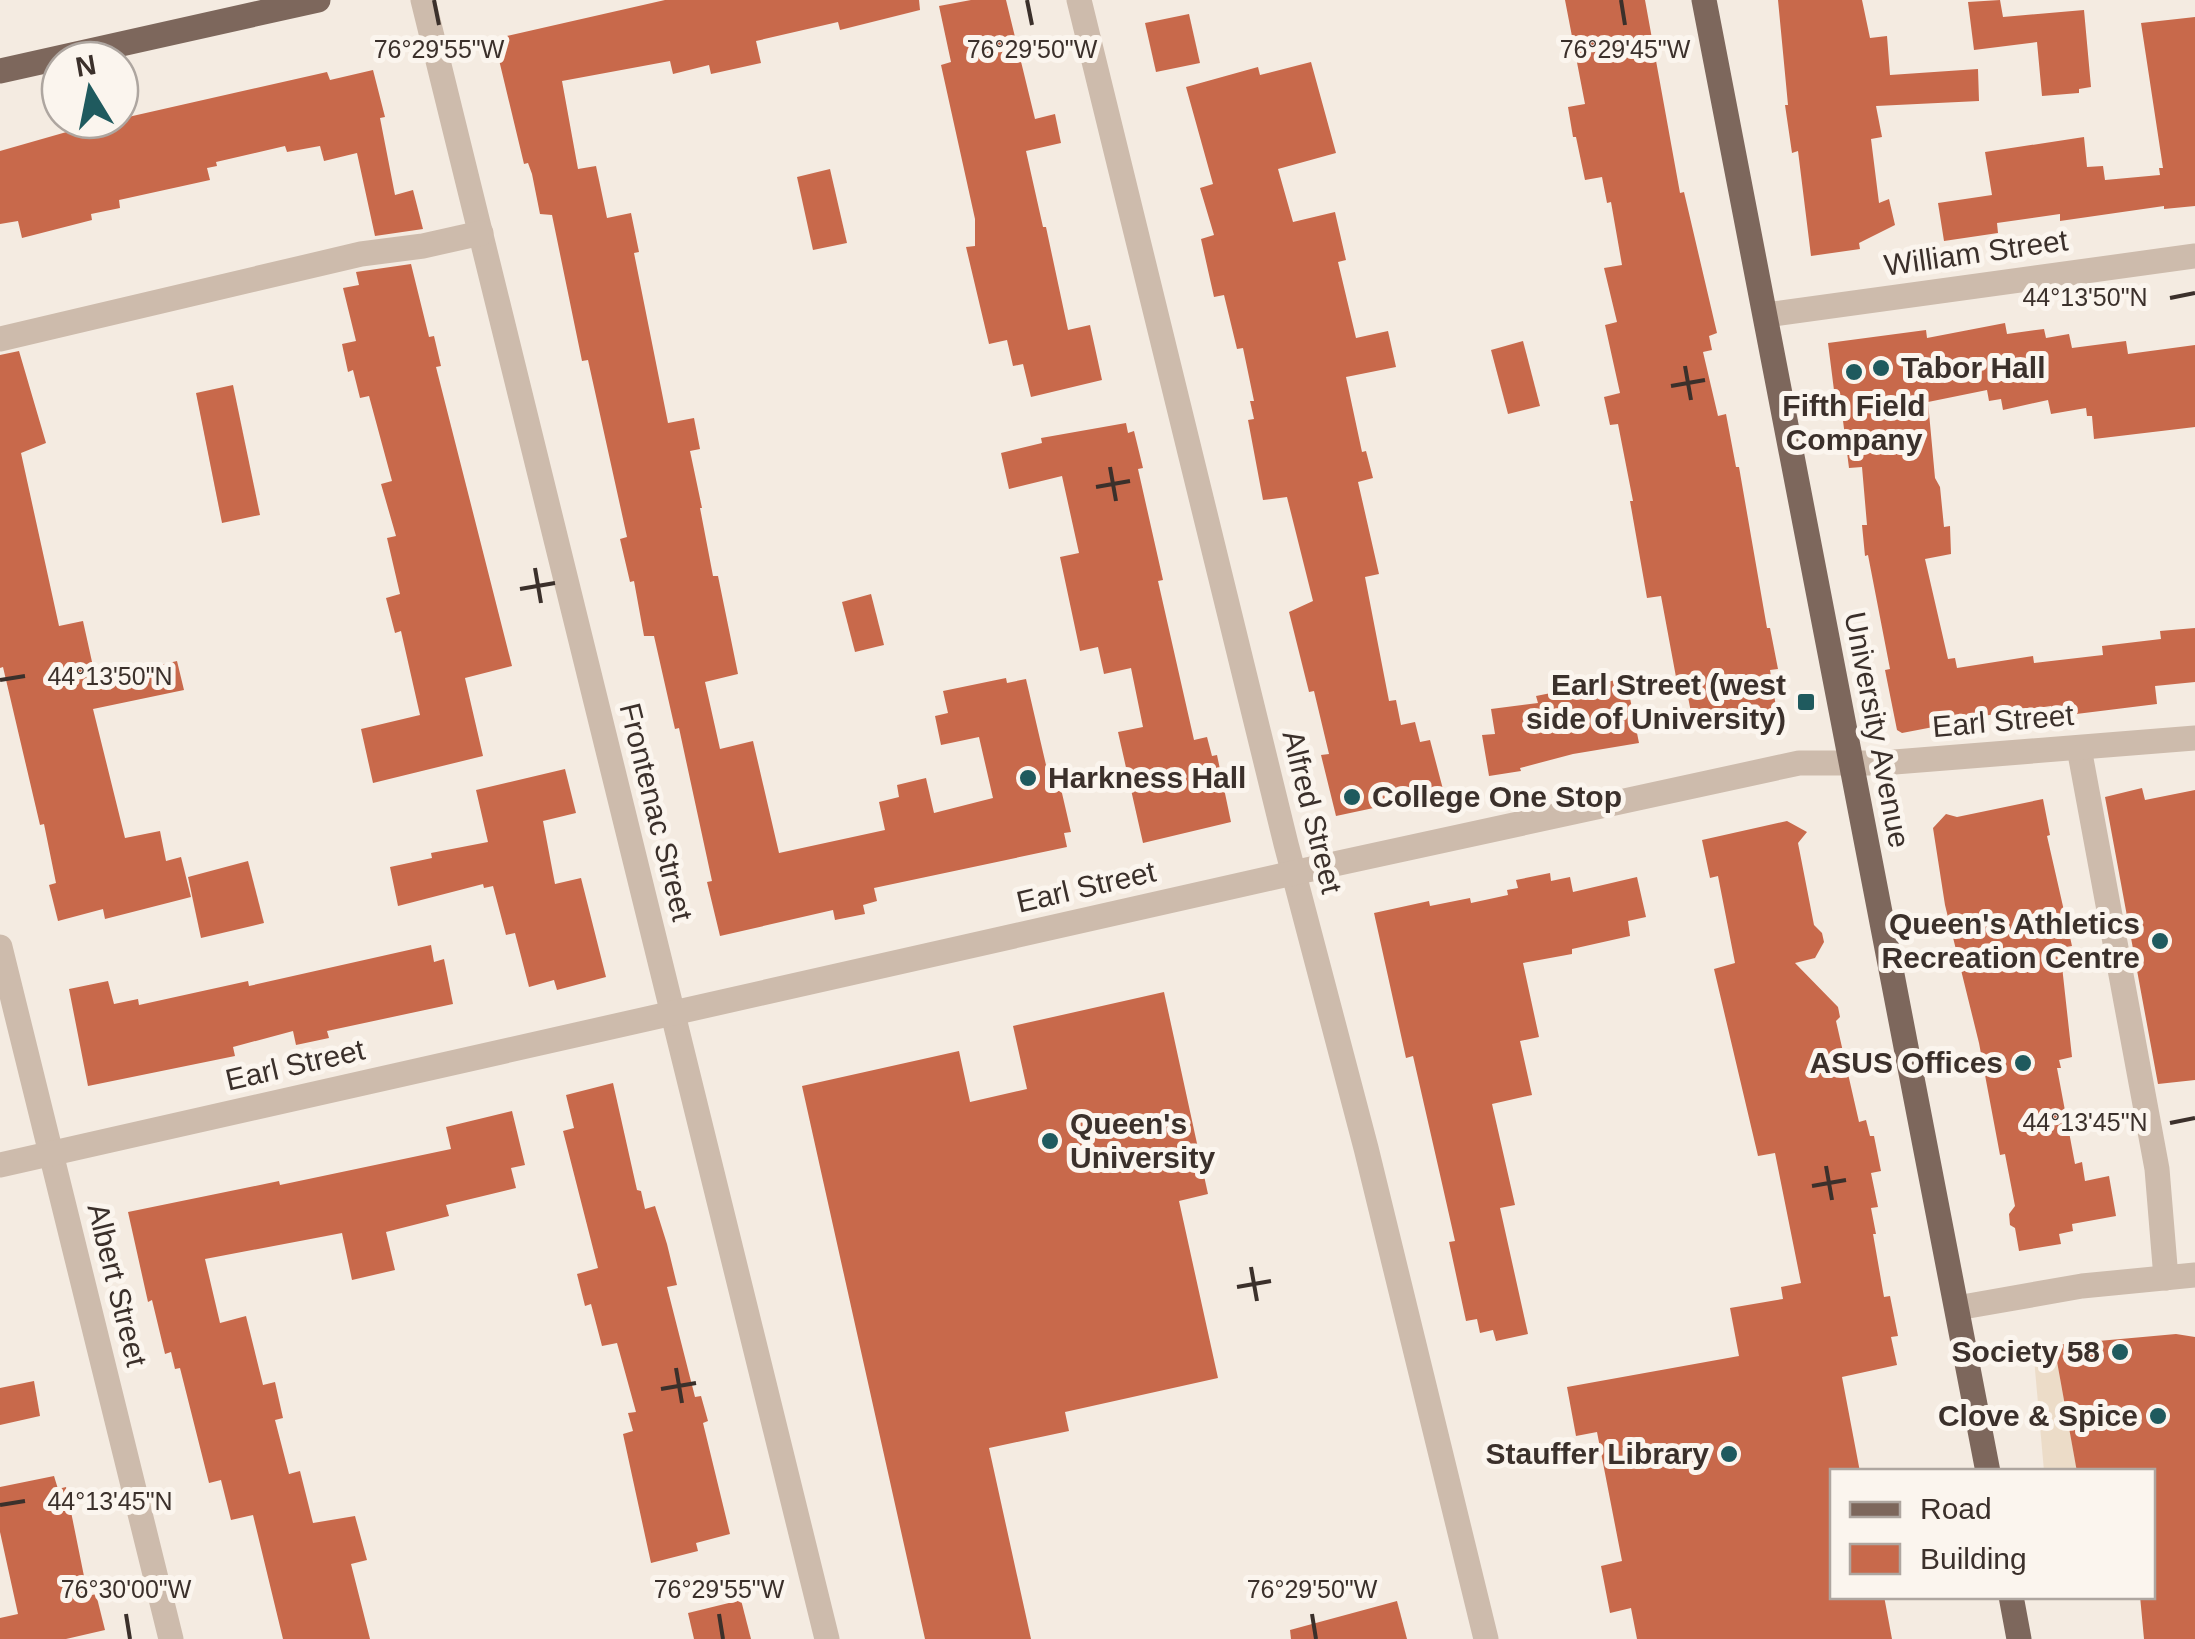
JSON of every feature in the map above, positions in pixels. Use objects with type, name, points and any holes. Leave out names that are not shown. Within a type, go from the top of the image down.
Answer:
[{"type":"main road","points":[[0,72],[318,0]]},
{"type":"main road","name":"University Avenue","points":[[1704,0],[1987,1469]]},
{"type":"main road","points":[[2012,1599],[2019,1639]]},
{"type":"street","name":"Frontenac Street","points":[[423,0],[827,1639]]},
{"type":"street","name":"Alfred Street","points":[[1079,0],[1486,1639]]},
{"type":"street","points":[[0,338],[361,254],[480,232]]},
{"type":"street","name":"William Street","points":[[1766,315],[2195,256]]},
{"type":"street","name":"Earl Street","points":[[0,1166],[1799,762],[1850,763],[2195,738]]},
{"type":"street","points":[[2079,748],[2157,1170],[2166,1278]]},
{"type":"street","name":"Albert Street","points":[[0,947],[170,1639]]},
{"type":"street","points":[[1957,1308],[2082,1286],[2195,1275]]},
{"type":"shaded area","points":[[2054,1345],[2077,1469],[2044,1469],[2033,1347]]},
{"type":"building","points":[[665,0],[919,0],[920,10],[840,30],[838,22],[756,41],[761,63],[711,74],[709,65],[673,74],[670,61],[562,81],[578,169],[596,166],[607,218],[631,213],[639,252],[634,253],[668,423],[694,418],[700,449],[690,451],[713,576],[718,576],[738,674],[705,682],[720,749],[753,741],[779,853],[885,830],[879,802],[899,797],[897,785],[926,778],[934,813],[993,798],[979,737],[941,745],[935,716],[948,713],[943,691],[1006,678],[1007,683],[1026,679],[1046,765],[1055,763],[1071,832],[1064,833],[1067,847],[874,888],[877,901],[863,905],[865,914],[835,920],[833,910],[720,936],[679,728],[675,729],[654,636],[644,636],[634,581],[630,582],[620,539],[627,537],[588,360],[582,361],[552,215],[540,214],[494,39]]},
{"type":"building","points":[[971,0],[1006,0],[1035,119],[1055,114],[1061,143],[1026,151],[1068,330],[1090,325],[1102,380],[1031,397],[1023,364],[1013,366],[1007,340],[989,344],[966,247],[975,246],[975,219],[941,65],[951,62],[939,6]]},
{"type":"building","points":[[1565,0],[1645,0],[1680,193],[1684,192],[1717,333],[1709,336],[1712,350],[1703,352],[1718,416],[1726,414],[1739,467],[1767,628],[1778,669],[1770,670],[1777,713],[1694,728],[1684,676],[1676,677],[1661,596],[1647,598],[1618,424],[1610,425],[1604,397],[1620,393],[1605,325],[1617,322],[1604,268],[1622,265],[1611,202],[1607,203],[1602,177],[1585,180],[1573,137],[1568,107],[1585,104]]},
{"type":"building","points":[[1778,0],[1862,0],[1870,38],[1887,36],[1890,75],[1978,69],[1979,101],[1876,106],[1882,137],[1871,139],[1879,203],[1889,199],[1895,225],[1859,243],[1860,249],[1811,256],[1798,151],[1792,153],[1785,105]]},
{"type":"building","points":[[2000,0],[2003,17],[2084,10],[2091,87],[2079,89],[2079,93],[2042,96],[2037,42],[1974,50],[1968,2]]},
{"type":"building","points":[[1189,14],[1200,63],[1156,72],[1145,23]]},
{"type":"building","points":[[2195,17],[2195,206],[2164,206],[2060,221],[2060,214],[1997,223],[1998,233],[1944,241],[1938,203],[1992,195],[1985,152],[2084,137],[2087,167],[2103,166],[2105,180],[2160,175],[2159,168],[2163,168],[2141,23]]},
{"type":"building","points":[[1311,62],[1336,153],[1278,169],[1293,222],[1335,212],[1346,260],[1338,262],[1356,338],[1388,331],[1396,367],[1346,377],[1362,452],[1366,451],[1373,478],[1358,482],[1379,574],[1365,577],[1389,701],[1396,700],[1401,725],[1415,722],[1420,742],[1430,740],[1444,793],[1336,816],[1321,755],[1329,754],[1289,612],[1313,601],[1287,497],[1263,500],[1248,420],[1254,419],[1250,401],[1254,401],[1243,348],[1237,349],[1224,295],[1214,297],[1201,239],[1214,235],[1200,188],[1213,184],[1186,87],[1258,67],[1260,75]]},
{"type":"building","points":[[373,70],[385,117],[380,118],[395,195],[413,190],[423,229],[375,236],[357,153],[324,161],[320,146],[287,152],[285,146],[216,162],[217,166],[207,168],[210,180],[119,200],[120,208],[91,214],[92,220],[22,238],[18,221],[0,224],[0,151],[40,140],[140,140],[140,114],[327,72],[330,80]]},
{"type":"building","points":[[830,169],[847,243],[813,250],[797,177]]},
{"type":"building","points":[[411,264],[429,337],[434,336],[441,366],[436,367],[512,666],[465,678],[483,756],[373,783],[361,729],[420,715],[401,631],[395,633],[386,598],[400,594],[387,538],[396,536],[381,484],[392,481],[369,396],[360,398],[353,370],[348,372],[342,344],[356,341],[343,288],[359,285],[356,272]]},
{"type":"building","points":[[2005,323],[2007,334],[2044,329],[2046,338],[2069,334],[2072,348],[2126,341],[2128,354],[2195,345],[2195,427],[2094,439],[2092,416],[2087,416],[2086,408],[2051,414],[2048,400],[2003,410],[2001,399],[1989,401],[1987,390],[1928,402],[1935,478],[1940,487],[1944,527],[1950,526],[1951,554],[1925,559],[1948,659],[1955,658],[1957,668],[2033,656],[2034,663],[2103,655],[2102,646],[2161,639],[2160,631],[2195,628],[2195,682],[2155,686],[2157,704],[2052,717],[2051,706],[1948,721],[1949,724],[1902,733],[1897,730],[1885,670],[1890,669],[1868,555],[1865,556],[1862,525],[1867,525],[1862,467],[1849,468],[1828,343],[1926,330],[1927,338]]},
{"type":"building","points":[[1523,341],[1540,406],[1508,414],[1491,350]]},
{"type":"building","points":[[19,351],[46,443],[21,453],[59,626],[83,621],[96,680],[177,661],[184,690],[93,709],[125,838],[160,831],[166,861],[181,857],[191,897],[105,919],[103,909],[58,921],[49,885],[56,883],[44,824],[40,825],[3,667],[0,668],[0,355]]},
{"type":"building","points":[[233,385],[260,515],[222,523],[196,393]]},
{"type":"building","points":[[1126,423],[1128,433],[1134,431],[1143,468],[1138,469],[1163,580],[1158,581],[1194,740],[1207,737],[1212,756],[1217,755],[1231,822],[1143,843],[1118,732],[1143,727],[1131,668],[1104,674],[1098,647],[1080,651],[1060,557],[1079,553],[1062,476],[1009,489],[1001,453],[1042,443],[1041,438]]},
{"type":"building","points":[[871,594],[884,645],[855,652],[842,602]]},
{"type":"building","points":[[1626,678],[1639,743],[1573,754],[1520,768],[1521,771],[1489,776],[1482,735],[1495,734],[1491,709],[1538,703],[1536,696]]},
{"type":"building","points":[[565,769],[576,813],[543,821],[555,884],[581,878],[606,977],[557,990],[554,980],[529,987],[515,933],[506,935],[493,886],[484,888],[483,884],[398,906],[390,867],[432,858],[431,853],[488,842],[476,790]]},
{"type":"building","name":"Queen's Athletics Recreation Centre","points":[[2142,788],[2145,800],[2195,790],[2195,1080],[2158,1084],[2105,797]]},
{"type":"building","points":[[2043,799],[2050,835],[2047,836],[2072,946],[2060,948],[2072,1057],[2059,1060],[2061,1068],[2057,1068],[2075,1164],[2082,1162],[2085,1181],[2109,1176],[2116,1216],[2072,1224],[2073,1231],[2059,1234],[2061,1244],[2019,1251],[2015,1228],[2010,1225],[2009,1214],[2015,1206],[2005,1154],[2000,1155],[1979,1043],[1945,905],[1933,828],[1946,814],[1957,817]]},
{"type":"building","name":"Stauffer Library","points":[[1787,821],[1807,832],[1798,843],[1814,925],[1824,942],[1815,958],[1795,963],[1838,1007],[1840,1017],[1836,1021],[1859,1122],[1866,1120],[1870,1136],[1874,1136],[1881,1171],[1871,1173],[1878,1207],[1871,1208],[1873,1234],[1884,1297],[1890,1296],[1898,1336],[1891,1337],[1897,1365],[1842,1377],[1859,1469],[1830,1469],[1830,1599],[1885,1599],[1892,1639],[1637,1639],[1631,1608],[1610,1613],[1601,1566],[1622,1561],[1597,1432],[1576,1436],[1567,1387],[1739,1356],[1730,1308],[1783,1299],[1781,1287],[1801,1283],[1775,1153],[1758,1156],[1714,969],[1735,963],[1718,876],[1710,878],[1702,840]]},
{"type":"building","points":[[248,861],[264,923],[201,938],[188,877]]},
{"type":"building","points":[[1550,873],[1551,881],[1570,877],[1573,892],[1637,877],[1646,917],[1628,921],[1630,936],[1572,949],[1572,954],[1523,963],[1539,1037],[1520,1041],[1532,1095],[1492,1104],[1515,1205],[1500,1208],[1528,1334],[1496,1341],[1493,1330],[1480,1333],[1477,1319],[1466,1321],[1449,1242],[1455,1241],[1413,1056],[1406,1058],[1374,913],[1429,901],[1430,906],[1470,898],[1471,903],[1508,895],[1507,890],[1518,888],[1516,880]]},
{"type":"building","points":[[431,945],[434,962],[444,959],[453,1004],[327,1031],[329,1038],[296,1045],[293,1031],[233,1047],[235,1056],[88,1086],[69,989],[108,981],[114,1004],[138,999],[139,1005],[248,981],[249,986]]},
{"type":"building","points":[[1164,992],[1208,1194],[1179,1201],[1218,1378],[1065,1412],[1069,1431],[989,1448],[1031,1639],[925,1639],[802,1086],[959,1051],[970,1102],[1027,1089],[1013,1026]]},
{"type":"building","points":[[613,1083],[637,1190],[641,1191],[645,1209],[655,1206],[667,1244],[677,1285],[667,1287],[695,1397],[701,1396],[708,1421],[703,1423],[730,1534],[696,1543],[698,1551],[651,1563],[623,1434],[633,1431],[628,1413],[636,1412],[617,1343],[602,1346],[591,1304],[585,1306],[577,1274],[598,1268],[563,1131],[574,1128],[566,1095]]},
{"type":"building","points":[[512,1111],[525,1165],[511,1168],[516,1188],[446,1205],[449,1216],[386,1232],[395,1270],[352,1280],[342,1233],[205,1259],[220,1323],[246,1316],[263,1385],[275,1382],[283,1418],[275,1420],[289,1474],[300,1471],[313,1523],[355,1516],[367,1560],[351,1564],[370,1639],[283,1639],[253,1515],[231,1520],[221,1480],[209,1483],[180,1368],[175,1369],[171,1352],[165,1354],[152,1300],[148,1302],[128,1212],[451,1149],[446,1127]]},
{"type":"building","points":[[2176,1334],[2195,1337],[2195,1639],[2144,1639],[2140,1599],[2155,1599],[2155,1469],[2076,1469],[2054,1345]]},
{"type":"building","points":[[34,1381],[40,1416],[0,1425],[0,1388]]},
{"type":"building","points":[[54,1476],[58,1489],[66,1487],[88,1596],[96,1594],[105,1630],[66,1639],[0,1639],[0,1618],[18,1614],[0,1532],[0,1487]]},
{"type":"building","points":[[741,1600],[751,1639],[694,1639],[688,1613]]},
{"type":"building","points":[[1397,1601],[1407,1639],[1291,1639],[1290,1630]]},
{"type":"place","name":"Tabor Hall","points":[[1881,368]]},
{"type":"place","name":"Fifth Field Company","points":[[1854,372]]},
{"type":"place","name":"Earl Street (west side of University)","points":[[1806,702]]},
{"type":"place","name":"Harkness Hall","points":[[1028,778]]},
{"type":"place","name":"College One Stop","points":[[1352,797]]},
{"type":"place","name":"Queen's Athletics Recreation Centre","points":[[2160,941]]},
{"type":"place","name":"ASUS Offices","points":[[2023,1063]]},
{"type":"place","name":"Queen's University","points":[[1050,1141]]},
{"type":"place","name":"Society 58","points":[[2120,1352]]},
{"type":"place","name":"Clove & Spice","points":[[2158,1416]]},
{"type":"place","name":"Stauffer Library","points":[[1729,1454]]}]
